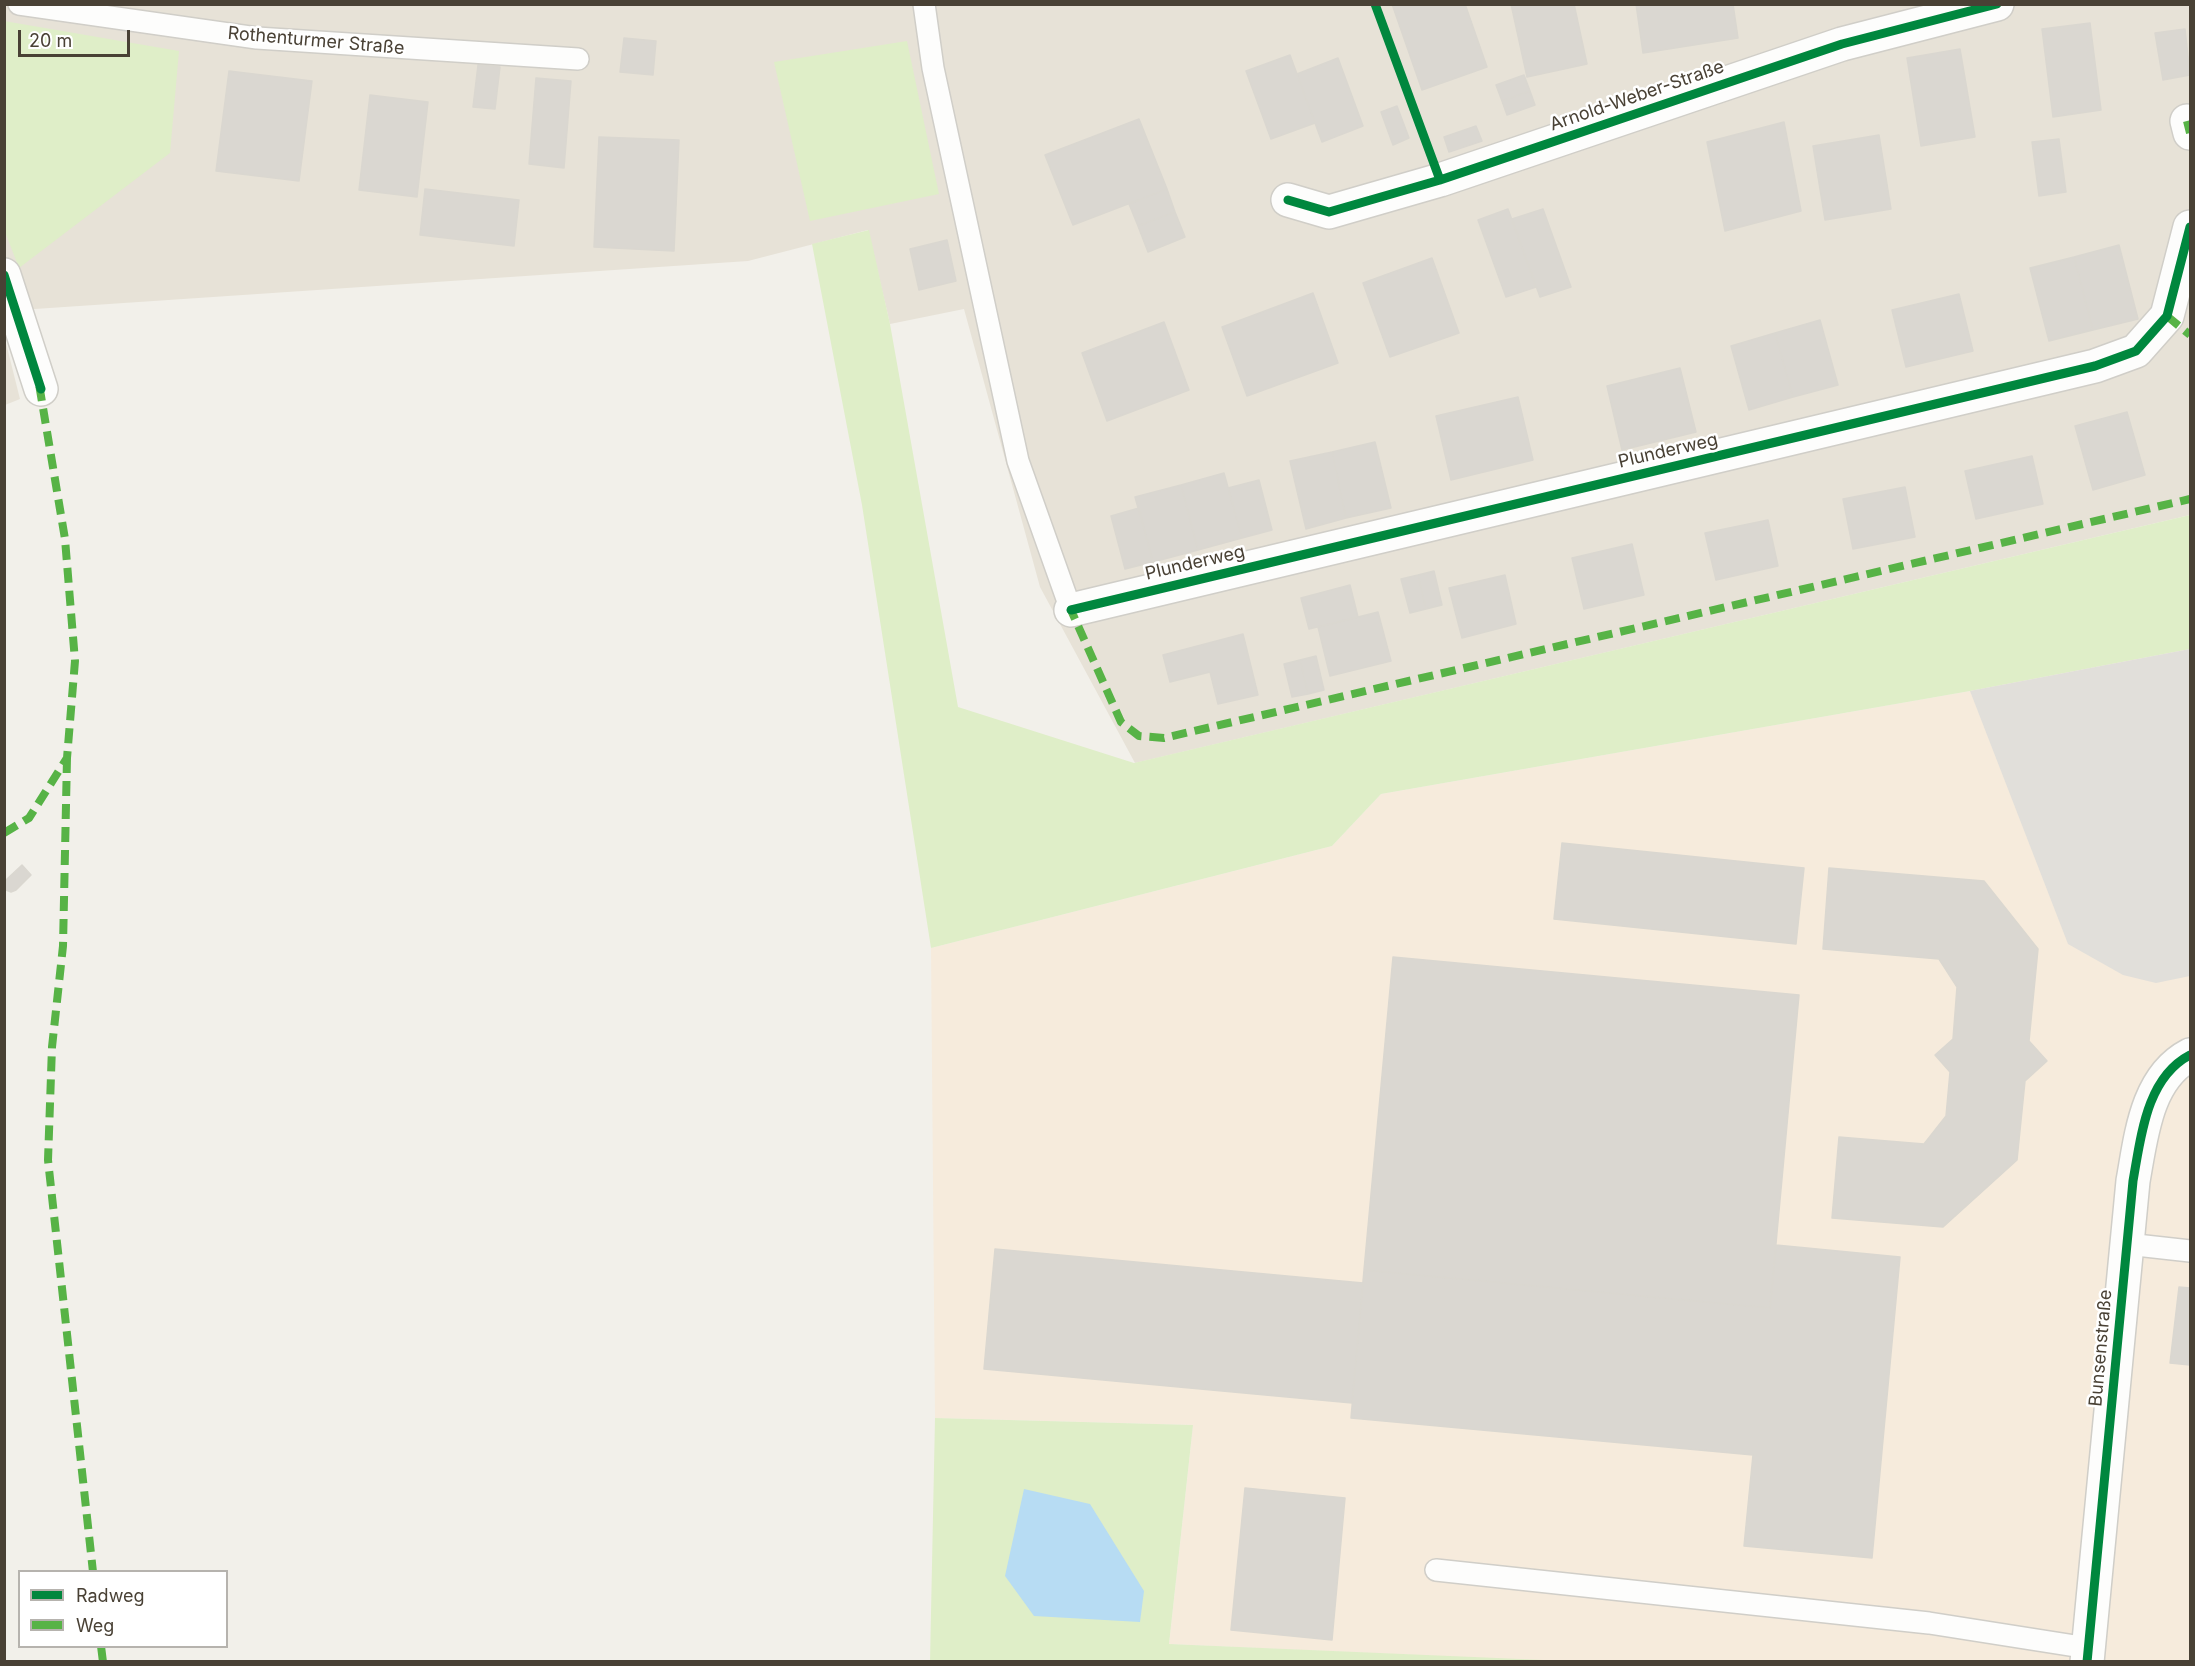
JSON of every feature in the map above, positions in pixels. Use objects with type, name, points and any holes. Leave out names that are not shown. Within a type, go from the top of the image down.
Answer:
[{"type":"street","name":"Arnold-Weber-Straße","points":[[1288,200],[1329,212],[1440,180],[1842,44],[1997,4]]},
{"type":"street","name":"Plunderweg","points":[[1071,610],[2095,366],[2136,351],[2167,316],[2190,227]]},
{"type":"street","points":[[4,275],[41,389]]},
{"type":"street","name":"Bunsenstraße","points":[[2088,1655],[2133,1181],[2153,1094],[2180,1060],[2190,1055]]},
{"type":"lane","name":"Rothenturmer Straße","points":[[19,4],[257,38],[578,59]]},
{"type":"lane","points":[[924,4],[933,68],[1018,461],[1071,610]]},
{"type":"lane","points":[[2127,1244],[2190,1251]]},
{"type":"lane","points":[[1436,1570],[1929,1623],[2088,1655]]},
{"type":"shaded area","points":[[5,5],[2190,5],[2190,515],[1135,763],[1040,587],[964,309],[890,324],[868,230],[748,261],[5,311]]},
{"type":"shaded area","points":[[5,339],[20,399],[4,405]]},
{"type":"shaded area","points":[[2190,649],[2190,1661],[1567,1662],[1169,1644],[1193,1425],[935,1418],[931,948],[1332,846],[1381,794],[1970,691]]},
{"type":"shaded area","points":[[2190,649],[2190,976],[2156,983],[2123,975],[2068,944],[1970,691]]},
{"type":"green space","points":[[4,21],[179,51],[170,153],[19,268],[5,232]]},
{"type":"green space","points":[[907,41],[939,194],[810,221],[774,62]]},
{"type":"green space","points":[[869,230],[890,324],[958,707],[1134,763],[2190,515],[2190,649],[1970,691],[1381,794],[1332,846],[931,948],[862,505],[812,244]]},
{"type":"green space","points":[[935,1418],[1193,1425],[1169,1644],[1567,1661],[930,1662]]},
{"type":"water","points":[[1024,1489],[1090,1504],[1144,1591],[1140,1622],[1034,1616],[1005,1576]]},
{"type":"building","points":[[1392,4],[1465,4],[1487,67],[1422,90]]},
{"type":"building","points":[[1511,4],[1574,4],[1587,64],[1527,77]]},
{"type":"building","points":[[1636,4],[1733,4],[1738,38],[1643,53]]},
{"type":"building","points":[[2090,23],[2101,110],[2053,117],[2042,29]]},
{"type":"building","points":[[2185,29],[2190,75],[2163,80],[2155,33]]},
{"type":"building","points":[[624,38],[656,41],[653,75],[620,72]]},
{"type":"building","points":[[1960,49],[1975,137],[1921,146],[1907,58]]},
{"type":"building","points":[[1290,55],[1315,123],[1271,139],[1246,71]]},
{"type":"building","points":[[1338,58],[1363,126],[1322,142],[1297,74]]},
{"type":"building","points":[[478,65],[500,67],[495,109],[473,107]]},
{"type":"building","points":[[229,71],[312,81],[299,181],[216,171]]},
{"type":"building","points":[[1524,75],[1530,91],[1502,101],[1496,85]]},
{"type":"building","points":[[536,78],[571,81],[564,168],[529,164]]},
{"type":"building","points":[[1530,91],[1535,105],[1507,115],[1502,101]]},
{"type":"building","points":[[370,95],[428,102],[417,197],[359,190]]},
{"type":"building","points":[[1397,106],[1409,138],[1393,145],[1381,112]]},
{"type":"building","points":[[1139,119],[1167,189],[1073,225],[1045,155]]},
{"type":"building","points":[[1784,122],[1801,211],[1725,231],[1707,142]]},
{"type":"building","points":[[1476,126],[1482,141],[1449,152],[1444,137]]},
{"type":"building","points":[[1879,135],[1891,209],[1825,220],[1813,146]]},
{"type":"building","points":[[599,137],[679,140],[674,251],[594,247]]},
{"type":"building","points":[[2059,139],[2066,192],[2039,196],[2032,142]]},
{"type":"building","points":[[425,189],[519,200],[514,246],[420,235]]},
{"type":"building","points":[[1167,189],[1175,212],[1138,226],[1129,204]]},
{"type":"building","points":[[1508,209],[1536,287],[1506,297],[1478,220]]},
{"type":"building","points":[[1543,209],[1571,287],[1540,297],[1512,219]]},
{"type":"building","points":[[1175,212],[1185,237],[1148,252],[1138,226]]},
{"type":"building","points":[[947,240],[956,281],[919,290],[910,249]]},
{"type":"building","points":[[2119,245],[2138,319],[2093,330],[2074,257]]},
{"type":"building","points":[[2074,257],[2093,330],[2049,341],[2030,268]]},
{"type":"building","points":[[1432,258],[1459,333],[1390,357],[1363,283]]},
{"type":"building","points":[[1313,293],[1338,363],[1247,396],[1222,327]]},
{"type":"building","points":[[1959,294],[1973,351],[1906,367],[1892,310]]},
{"type":"building","points":[[1820,320],[1838,385],[1793,397],[1775,333]]},
{"type":"building","points":[[1164,322],[1189,390],[1107,421],[1082,353]]},
{"type":"building","points":[[1775,333],[1793,397],[1749,410],[1731,346]]},
{"type":"building","points":[[1680,368],[1696,432],[1622,450],[1607,386]]},
{"type":"building","points":[[1518,397],[1533,460],[1451,480],[1436,416]]},
{"type":"building","points":[[2127,412],[2145,475],[2093,490],[2075,426]]},
{"type":"building","points":[[1375,442],[1391,508],[1346,518],[1332,452]]},
{"type":"building","points":[[1332,452],[1346,518],[1306,529],[1290,461]]},
{"type":"building","points":[[2032,456],[2043,504],[1976,519],[1965,471]]},
{"type":"building","points":[[1224,473],[1242,538],[1198,550],[1181,485]]},
{"type":"building","points":[[1259,480],[1272,530],[1242,538],[1228,488]]},
{"type":"building","points":[[1181,485],[1198,550],[1153,562],[1135,497]]},
{"type":"building","points":[[1905,487],[1915,537],[1853,549],[1843,499]]},
{"type":"building","points":[[1139,508],[1153,562],[1125,569],[1111,516]]},
{"type":"building","points":[[1768,520],[1778,566],[1716,580],[1705,533]]},
{"type":"building","points":[[1632,544],[1644,595],[1584,609],[1572,558]]},
{"type":"building","points":[[1434,571],[1442,605],[1426,609],[1418,575]]},
{"type":"building","points":[[1418,575],[1426,609],[1410,613],[1401,579]]},
{"type":"building","points":[[1505,575],[1516,624],[1462,638],[1449,588]]},
{"type":"building","points":[[1350,585],[1358,617],[1309,629],[1301,598]]},
{"type":"building","points":[[1378,612],[1391,661],[1330,676],[1318,627]]},
{"type":"building","points":[[1243,634],[1258,695],[1218,704],[1210,672],[1170,682],[1163,655]]},
{"type":"building","points":[[1316,656],[1324,690],[1308,694],[1300,660]]},
{"type":"building","points":[[1300,660],[1308,694],[1292,697],[1284,664]]},
{"type":"building","points":[[1562,843],[1804,868],[1796,944],[1554,919]]},
{"type":"building","points":[[22,865],[31,875],[16,890],[11,892],[6,890],[4,884],[7,879]]},
{"type":"building","points":[[1829,868],[1984,881],[2038,949],[2029,1041],[2047,1061],[2025,1081],[2017,1160],[1943,1227],[1832,1218],[1839,1137],[1924,1144],[1946,1116],[1950,1072],[1935,1055],[1953,1039],[1957,987],[1939,959],[1823,949]]},
{"type":"building","points":[[1393,957],[1799,995],[1770,1308],[1364,1270]]},
{"type":"building","points":[[1776,1245],[1900,1257],[1872,1558],[1744,1546],[1753,1455],[1351,1418],[1364,1270],[1770,1308]]},
{"type":"building","points":[[995,1249],[1363,1283],[1352,1403],[984,1369]]},
{"type":"building","points":[[2179,1287],[2190,1288],[2190,1365],[2170,1363]]},
{"type":"building","points":[[1245,1488],[1345,1498],[1332,1640],[1231,1630]]},
{"type":"marked path","points":[[2187,121],[2190,133]]},
{"type":"marked path","points":[[2167,316],[2190,335]]},
{"type":"marked path","points":[[4,833],[29,818],[67,758],[75,661],[65,539],[39,384]]},
{"type":"marked path","points":[[1076,609],[1071,610],[1121,722],[1139,736],[1164,738],[2190,499]]},
{"type":"marked path","points":[[67,758],[63,946],[52,1047],[48,1160],[93,1570]]},
{"type":"marked path","points":[[101,1648],[103,1662]]},
{"type":"cycle path","points":[[1375,4],[1440,180]]},
{"type":"cycle path","points":[[1288,200],[1329,212],[1440,180],[1842,44],[1997,4]]},
{"type":"cycle path","points":[[1071,610],[2095,366],[2136,351],[2167,316],[2190,227]]},
{"type":"cycle path","points":[[4,275],[41,389]]},
{"type":"cycle path","points":[[2087,1662],[2133,1181],[2143,1128],[2155,1093],[2175,1065],[2190,1055]]}]
